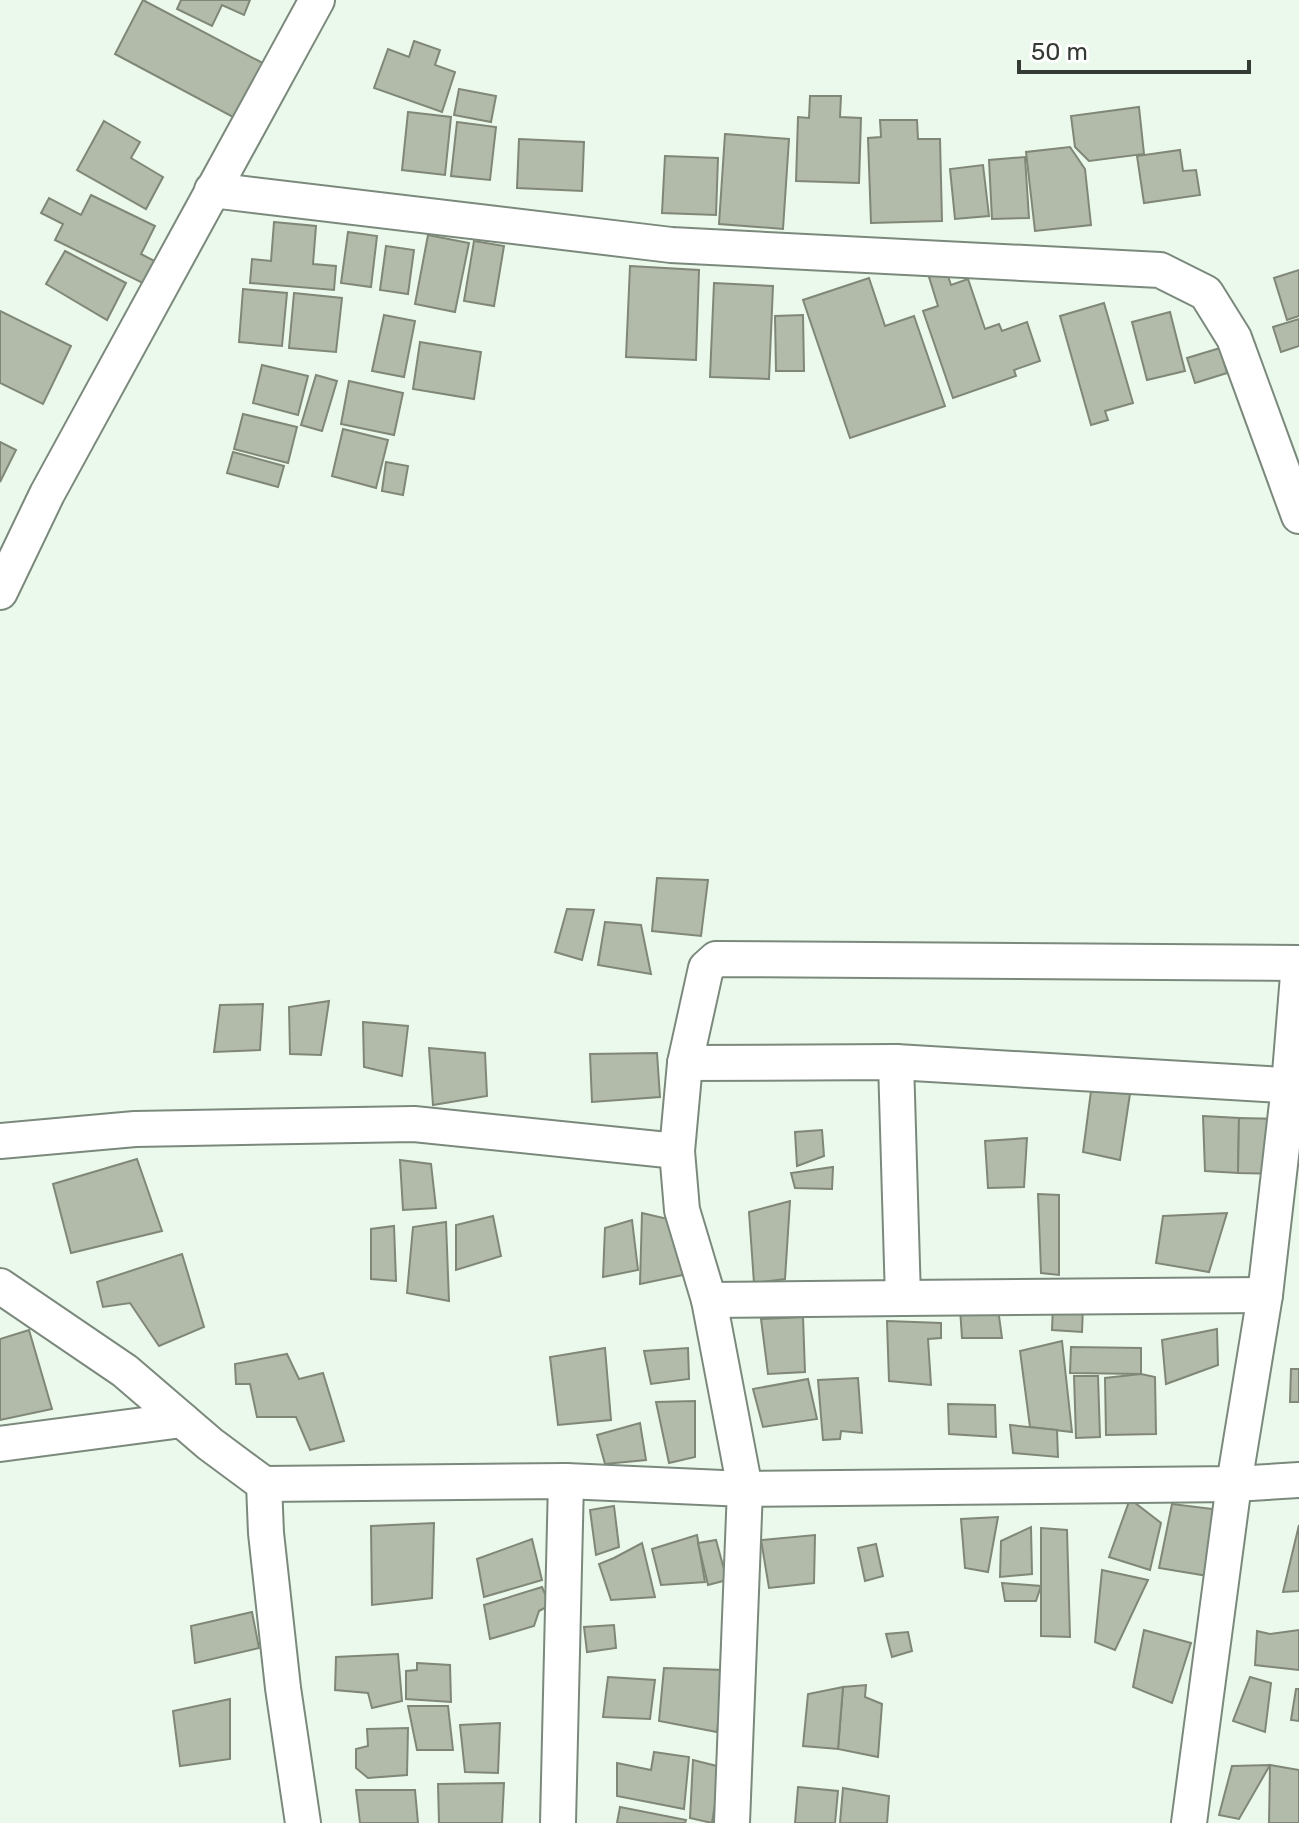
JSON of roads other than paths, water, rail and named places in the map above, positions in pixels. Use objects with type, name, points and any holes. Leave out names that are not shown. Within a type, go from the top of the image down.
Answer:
[{"type":"street","points":[[0,592],[47,494],[317,0]]},
{"type":"street","points":[[212,190],[671,245],[1160,270],[1206,293],[1234,338],[1299,516]]},
{"type":"street","points":[[732,1823],[745,1489],[709,1300],[682,1210],[677,1151],[685,1063],[706,968],[716,959],[1299,963],[1294,1086],[1265,1295],[1234,1484],[1189,1823]]},
{"type":"street","points":[[685,1063],[896,1062],[1294,1086]]},
{"type":"street","points":[[896,1062],[903,1298]]},
{"type":"street","points":[[0,1141],[135,1129],[414,1124],[677,1151]]},
{"type":"street","points":[[0,1286],[125,1371],[210,1444],[264,1484],[566,1481],[745,1489],[1234,1484],[1299,1480]]},
{"type":"street","points":[[709,1300],[1265,1295]]},
{"type":"street","points":[[0,1444],[182,1420]]},
{"type":"street","points":[[558,1823],[566,1481]]},
{"type":"street","points":[[264,1484],[266,1533],[283,1688],[303,1823]]}]
